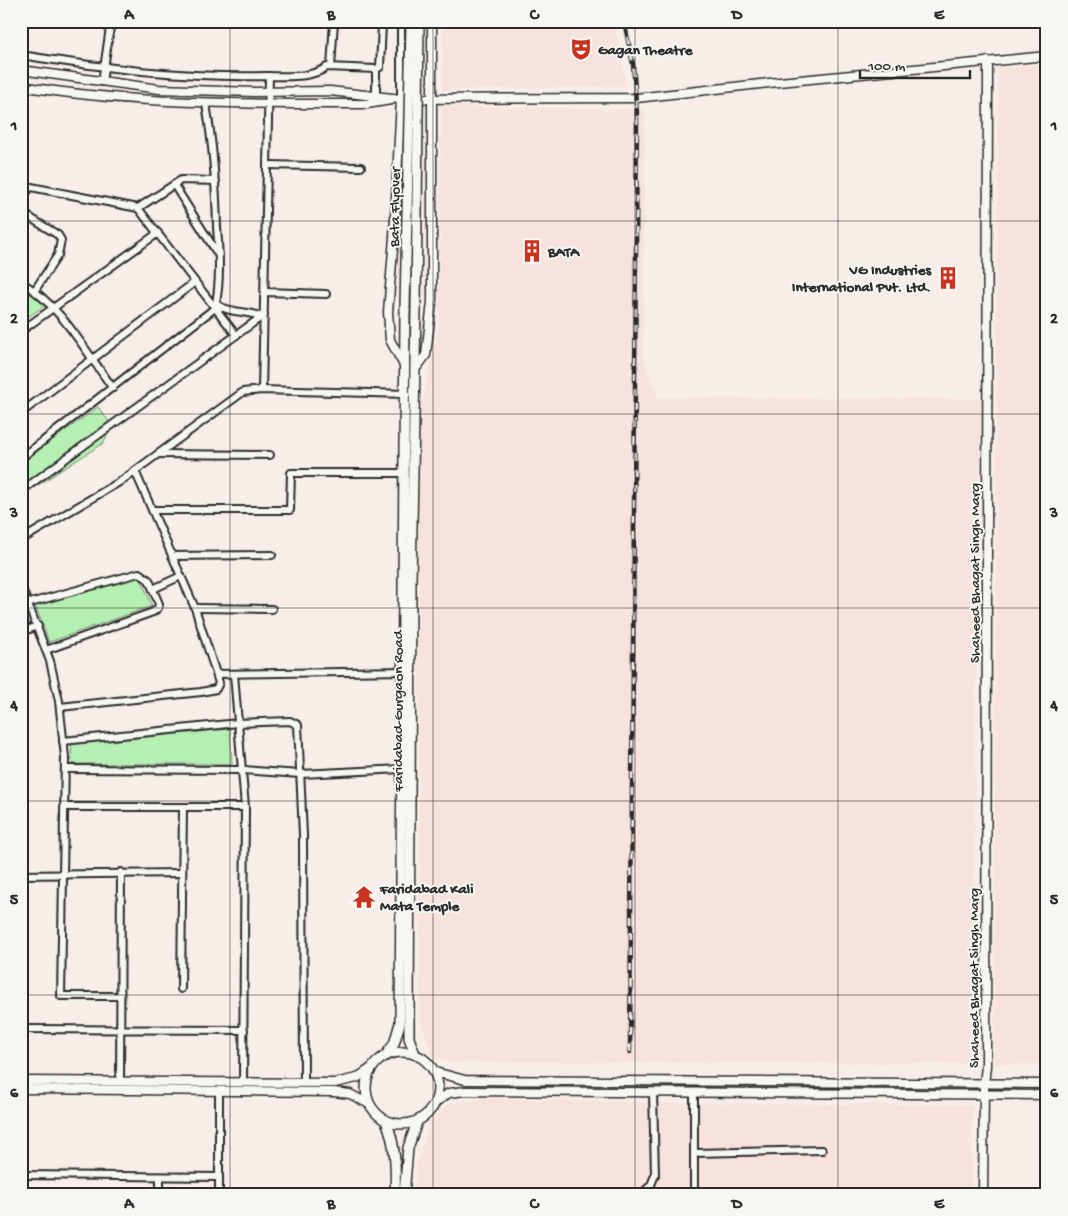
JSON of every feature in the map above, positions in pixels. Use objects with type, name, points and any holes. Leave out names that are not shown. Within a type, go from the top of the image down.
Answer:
[{"type":"main road","name":"Bata Flyover","points":[[405,394],[411,21]]},
{"type":"main road","name":"Bata Flyover","points":[[416,368],[420,21]]},
{"type":"main road","name":"Faridabad-Gurgaon Road","points":[[386,1055],[394,1044],[400,1023],[402,769],[407,671],[416,368]]},
{"type":"main road","name":"Faridabad-Gurgaon Road","points":[[405,394],[409,1038],[415,1054]]},
{"type":"main road","points":[[401,1052],[415,1054],[427,1061],[435,1072],[439,1087],[436,1102],[429,1113],[417,1122],[404,1125],[386,1121],[377,1115],[369,1104],[366,1090],[368,1076],[374,1066],[386,1055],[401,1052]]},
{"type":"main road","points":[[386,1121],[392,1135],[396,1168],[395,1195]]},
{"type":"main road","points":[[404,1195],[408,1148],[417,1122]]},
{"type":"street","points":[[102,82],[111,21]]},
{"type":"street","points":[[331,67],[334,21]]},
{"type":"street","points":[[21,55],[153,74],[269,76],[311,74],[331,67],[376,70],[380,68],[382,24],[387,21]]},
{"type":"street","points":[[401,21],[400,99],[394,237],[388,312],[390,340],[405,367]]},
{"type":"street","points":[[416,368],[426,355],[431,328],[432,21]]},
{"type":"street","points":[[21,70],[159,89],[269,92],[330,91],[400,99],[636,98],[1047,56]]},
{"type":"street","name":"Shaheed Bhagat Singh Marg","points":[[983,1195],[986,1056],[988,61]]},
{"type":"street","points":[[376,70],[376,96]]},
{"type":"street","points":[[262,390],[269,76]]},
{"type":"street","points":[[21,86],[127,100],[206,104],[367,104],[400,99]]},
{"type":"street","points":[[21,458],[216,306],[220,257],[213,142],[206,104]]},
{"type":"street","points":[[268,165],[361,167]]},
{"type":"street","points":[[138,208],[181,180],[216,181]]},
{"type":"street","points":[[21,185],[119,202],[138,208],[216,306],[236,335]]},
{"type":"street","points":[[174,185],[220,257]]},
{"type":"street","points":[[21,200],[30,187]]},
{"type":"street","points":[[21,212],[58,235],[61,240],[58,255],[35,290]]},
{"type":"street","points":[[21,331],[158,233]]},
{"type":"street","points":[[21,282],[35,290],[53,307],[113,388]]},
{"type":"street","points":[[21,413],[195,282]]},
{"type":"street","points":[[265,292],[326,294]]},
{"type":"street","points":[[216,306],[227,311],[253,313],[263,316]]},
{"type":"street","points":[[21,490],[263,316]]},
{"type":"street","points":[[21,540],[135,471],[243,392],[262,390],[416,394]]},
{"type":"street","points":[[158,454],[270,455]]},
{"type":"street","points":[[60,707],[216,688],[219,683],[194,608],[135,471]]},
{"type":"street","points":[[152,510],[290,510],[291,473],[404,473]]},
{"type":"street","points":[[172,556],[272,555]]},
{"type":"street","points":[[30,603],[138,573],[146,576],[158,604],[158,608],[153,612],[46,650]]},
{"type":"street","points":[[152,589],[181,576]]},
{"type":"street","points":[[21,586],[30,603],[46,650],[60,707],[65,768],[61,996],[120,996]]},
{"type":"street","points":[[194,608],[272,609]]},
{"type":"street","points":[[21,632],[38,626]]},
{"type":"street","points":[[216,674],[407,671]]},
{"type":"street","points":[[234,674],[245,807],[243,1083]]},
{"type":"street","points":[[63,741],[238,724],[290,721],[298,724],[301,774],[304,1083]]},
{"type":"street","points":[[65,768],[242,770],[301,774],[402,769]]},
{"type":"street","points":[[65,807],[245,807]]},
{"type":"street","points":[[181,990],[183,807]]},
{"type":"street","points":[[120,1082],[121,872]]},
{"type":"street","points":[[21,874],[182,873]]},
{"type":"street","points":[[21,1029],[244,1030]]},
{"type":"street","points":[[21,1081],[348,1082],[374,1066]]},
{"type":"street","points":[[435,1072],[465,1080],[1047,1084]]},
{"type":"street","points":[[21,1089],[334,1092],[350,1094],[369,1104]]},
{"type":"street","points":[[219,1090],[219,1195]]},
{"type":"street","points":[[436,1102],[449,1093],[465,1090],[1047,1095]]},
{"type":"street","points":[[641,1195],[651,1185],[655,1175],[652,1092]]},
{"type":"street","points":[[694,1092],[694,1195]]},
{"type":"street","points":[[695,1153],[822,1150]]},
{"type":"street","points":[[21,1175],[219,1177]]},
{"type":"street","points":[[160,1177],[160,1195]]},
{"type":"shaded area","points":[[443,21],[614,21],[626,86],[442,90]]},
{"type":"shaded area","points":[[1047,64],[1047,1064],[994,1064],[998,68]]},
{"type":"shaded area","points":[[441,106],[645,110],[643,356],[658,398],[982,399],[977,528],[974,927],[970,1063],[449,1062],[433,1057],[420,1019],[418,424],[439,325]]},
{"type":"shaded area","points":[[489,1098],[659,1103],[966,1105],[972,1107],[972,1195],[415,1195],[415,1172],[430,1122],[448,1104]]},
{"type":"green space","points":[[21,287],[47,304],[21,322]]},
{"type":"green space","points":[[98,407],[113,427],[102,444],[21,496],[21,463]]},
{"type":"green space","points":[[140,576],[152,606],[49,642],[35,605]]},
{"type":"green space","points":[[230,729],[232,764],[72,764],[71,744]]},
{"type":"railway","points":[[624,21],[633,64],[637,114],[630,1052]]},
{"type":"place","name":"Gagan Theatre","points":[[581,49]]},
{"type":"place","name":"BATA","points":[[532,251]]},
{"type":"place","name":"VG Industries International Pvt. Ltd.","points":[[948,278]]},
{"type":"place","name":"Faridabad Kali Mata Temple","points":[[364,897]]}]
